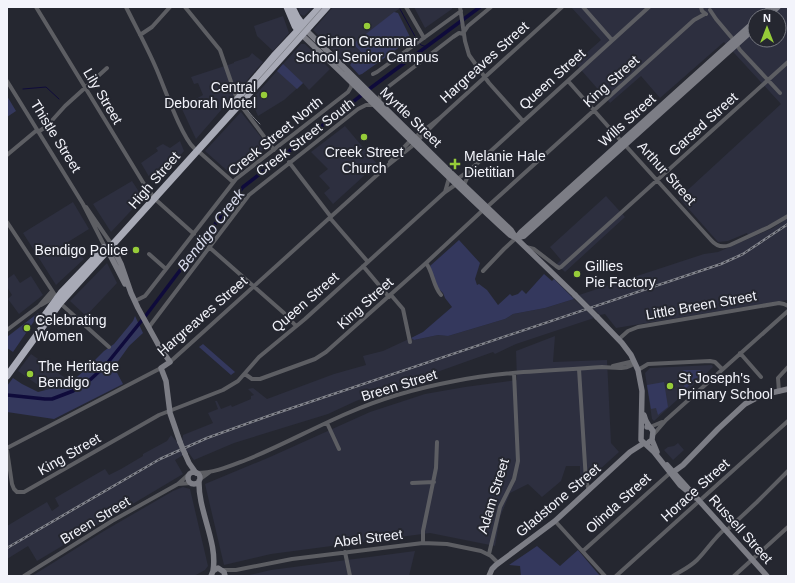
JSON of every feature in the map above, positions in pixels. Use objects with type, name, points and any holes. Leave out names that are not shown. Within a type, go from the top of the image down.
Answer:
[{"type":"highway","points":[[287,7],[302,30]]},
{"type":"highway","points":[[292,7],[302,30]]},
{"type":"highway","name":"High Street","points":[[7,376],[56,297],[109,247],[302,30],[320,7]]},
{"type":"highway","name":"High Street","points":[[302,30],[327,7]]},
{"type":"highway","name":"High Street","points":[[7,370],[56,297]]},
{"type":"main road","name":"Myrtle Street","points":[[302,30],[352,82],[361,88]]},
{"type":"main road","name":"Myrtle Street","points":[[302,30],[510,235],[516,238],[619,339],[628,350],[638,370],[642,391],[641,433]]},
{"type":"main road","name":"Wills Street","points":[[516,238],[524,236],[623,143],[747,32]]},
{"type":"main road","name":"Thistle Street","points":[[109,247],[135,301],[159,346],[170,362]]},
{"type":"main road","name":"Hargreaves Street","points":[[161,368],[170,362]]},
{"type":"main road","name":"Myrtle Street","points":[[634,362],[638,392],[641,398],[646,421],[653,430],[653,437]]},
{"type":"main road","points":[[161,368],[166,381],[170,410],[180,442],[189,462],[199,476],[199,495],[213,554],[225,576]]},
{"type":"main road","name":"Olinda Street","points":[[672,472],[747,407],[757,400],[788,389]]},
{"type":"main road","points":[[641,433],[644,428],[650,427]]},
{"type":"main road","name":"Gladstone Street","points":[[630,452],[641,433]]},
{"type":"main road","name":"Russell Street","points":[[641,433],[645,443],[698,499],[767,576]]},
{"type":"main road","name":"Gladstone Street","points":[[498,563],[555,521],[630,452],[653,437]]},
{"type":"main road","name":"Russell Street","points":[[653,437],[658,453],[672,472]]},
{"type":"main road","points":[[189,462],[188,479],[199,495]]},
{"type":"main road","points":[[188,475],[191,473],[196,473]]},
{"type":"main road","points":[[191,483],[197,483],[199,480]]},
{"type":"main road","points":[[210,574],[213,554]]},
{"type":"main road","points":[[489,576],[498,563]]},
{"type":"main road","points":[[210,574],[216,568],[222,569]]},
{"type":"street","name":"Lily Street","points":[[36,7],[153,197],[194,234]]},
{"type":"street","points":[[126,7],[155,66],[189,142],[233,182]]},
{"type":"street","points":[[140,35],[152,26],[170,7]]},
{"type":"street","points":[[185,7],[220,50],[233,85],[234,92],[241,99],[274,150]]},
{"type":"street","points":[[406,7],[424,38]]},
{"type":"street","points":[[464,33],[468,26],[491,7]]},
{"type":"street","name":"Hargreaves Street","points":[[170,362],[562,7]]},
{"type":"street","name":"Queen Street","points":[[170,410],[223,390],[236,383],[259,357],[368,262],[649,7]]},
{"type":"street","points":[[585,8],[612,40]]},
{"type":"street","points":[[701,8],[706,14],[716,19]]},
{"type":"street","name":"King Street","points":[[696,19],[701,8]]},
{"type":"street","points":[[710,8],[716,19],[735,43],[780,93]]},
{"type":"street","name":"King Street","points":[[245,374],[251,379],[260,379],[320,356],[331,349],[594,110],[696,19],[706,14],[710,8]]},
{"type":"street","points":[[372,74],[378,72],[461,11],[469,54],[485,77],[523,121]]},
{"type":"street","points":[[378,104],[380,95],[384,90],[453,37],[464,33]]},
{"type":"street","name":"Garsed Street","points":[[525,247],[533,248],[556,266],[559,268],[561,267],[788,62]]},
{"type":"street","points":[[7,155],[48,125],[61,109],[107,68]]},
{"type":"street","name":"Arthur Street","points":[[568,80],[657,181],[717,245],[723,247],[730,245],[772,226],[788,216]]},
{"type":"street","name":"Thistle Street","points":[[7,82],[109,247]]},
{"type":"street","name":"Creek Street North","points":[[135,301],[147,294],[233,182],[348,92],[352,82]]},
{"type":"street","name":"Creek Street South","points":[[149,327],[249,195],[289,162],[360,108],[367,104],[378,104]]},
{"type":"street","points":[[289,162],[330,217],[368,262]]},
{"type":"street","name":"Queen Street","points":[[445,192],[471,169]]},
{"type":"street","points":[[7,222],[56,297],[109,347]]},
{"type":"street","name":"Wills Street","points":[[483,271],[504,248],[516,238]]},
{"type":"street","points":[[209,247],[284,313],[296,326]]},
{"type":"street","points":[[149,254],[166,269]]},
{"type":"street","points":[[426,264],[436,288],[441,295]]},
{"type":"street","points":[[363,266],[403,308],[410,342]]},
{"type":"street","points":[[7,330],[41,305],[56,297]]},
{"type":"street","name":"Little Breen Street","points":[[619,339],[628,331],[641,326],[779,303],[788,306]]},
{"type":"street","points":[[41,305],[46,306],[48,311]]},
{"type":"street","points":[[653,437],[666,420],[788,310]]},
{"type":"street","points":[[740,353],[761,377]]},
{"type":"street","points":[[638,370],[648,364],[710,361],[715,362],[722,369]]},
{"type":"street","name":"Breen Street","points":[[196,473],[210,472],[268,451],[355,410],[406,392],[468,378],[514,373],[606,367],[634,362]]},
{"type":"street","points":[[779,392],[778,378],[788,367]]},
{"type":"street","name":"Hargreaves Street","points":[[7,449],[161,368]]},
{"type":"street","points":[[579,369],[586,481],[589,490]]},
{"type":"street","name":"Adam Street","points":[[488,554],[500,507],[514,479],[518,461],[514,373]]},
{"type":"street","name":"King Street","points":[[7,449],[13,487],[17,492],[24,492],[155,416],[170,410]]},
{"type":"street","points":[[650,427],[666,420]]},
{"type":"street","name":"Horace Street","points":[[616,576],[698,499],[788,421]]},
{"type":"street","points":[[327,423],[340,449]]},
{"type":"street","points":[[424,543],[424,531],[437,462],[437,442]]},
{"type":"street","points":[[673,576],[694,563],[715,537],[757,502],[788,471]]},
{"type":"street","name":"Breen Street","points":[[199,480],[210,472]]},
{"type":"street","name":"Olinda Street","points":[[582,551],[672,472]]},
{"type":"street","name":"Breen Street","points":[[24,576],[112,521],[178,484],[188,475]]},
{"type":"street","points":[[412,483],[434,482]]},
{"type":"street","name":"Breen Street","points":[[178,484],[191,483]]},
{"type":"street","points":[[555,521],[605,576]]},
{"type":"street","points":[[734,576],[788,527]]},
{"type":"street","name":"Abel Street","points":[[225,576],[236,570],[276,561],[424,543],[453,545],[481,551],[488,554],[498,563]]},
{"type":"street","points":[[346,552],[350,576]]},
{"type":"street","name":"Abel Street","points":[[222,569],[236,570]]},
{"type":"shaded area","points":[[298,7],[313,7],[304,16],[300,14]]},
{"type":"shaded area","points":[[333,7],[400,8],[354,44],[350,40],[349,41],[361,52],[348,65],[313,30]]},
{"type":"shaded area","name":"Girton Grammar School Senior Campus","points":[[414,7],[452,7],[452,9],[425,28]]},
{"type":"shaded area","points":[[571,7],[788,7],[788,214],[748,235],[747,233],[728,241],[718,242],[679,198],[781,104],[724,42],[660,98],[641,76],[610,103],[575,63],[601,40]]},
{"type":"shaded area","points":[[394,12],[398,13],[411,39],[359,75],[350,65],[361,52],[353,44]]},
{"type":"shaded area","points":[[283,16],[289,33],[273,51],[257,36],[254,26]]},
{"type":"shaded area","points":[[301,44],[305,44],[330,69],[309,90],[303,83],[284,100],[258,116],[251,100]]},
{"type":"shaded area","points":[[252,53],[263,62],[196,139],[181,107],[203,95],[198,83],[194,84],[191,77],[234,63],[249,57]]},
{"type":"shaded area","points":[[283,64],[303,83],[297,89],[277,71]]},
{"type":"shaded area","points":[[7,96],[16,111],[7,117]]},
{"type":"shaded area","points":[[241,112],[268,146],[232,175],[205,151]]},
{"type":"shaded area","points":[[345,126],[377,164],[333,204],[324,193],[330,188],[319,176],[328,169],[311,152]]},
{"type":"shaded area","points":[[180,141],[184,151],[154,185],[141,163],[158,151],[156,148],[161,145],[163,144],[170,148]]},
{"type":"shaded area","points":[[132,181],[143,198],[111,232],[93,204]]},
{"type":"shaded area","points":[[606,196],[625,217],[565,272],[557,264],[561,260],[550,247]]},
{"type":"shaded area","points":[[73,202],[89,229],[68,242],[84,259],[56,285],[23,233]]},
{"type":"shaded area","points":[[788,218],[787,300],[616,328],[605,314],[600,315],[579,295],[704,254],[718,252],[773,228]]},
{"type":"shaded area","points":[[459,240],[480,263],[475,279],[477,285],[479,284],[487,290],[498,305],[510,294],[512,296],[518,294],[522,290],[526,294],[544,274],[552,281],[554,279],[574,299],[545,308],[513,314],[505,319],[448,336],[438,335],[414,340],[411,338],[423,332],[452,307],[437,287],[430,266]]},
{"type":"shaded area","points":[[107,263],[117,283],[86,316],[70,301]]},
{"type":"shaded area","points":[[14,274],[20,283],[31,276],[43,295],[19,314],[8,299],[12,295],[7,287],[7,279]]},
{"type":"shaded area","points":[[574,299],[594,318],[516,344],[495,354],[493,352],[356,401],[328,414],[234,443],[194,460],[188,452],[175,460],[183,474],[37,561],[28,546],[7,559],[7,526],[47,502],[52,511],[59,506],[55,498],[105,469],[109,475],[121,469],[143,456],[143,454],[167,441],[171,435],[178,443],[182,442],[183,435],[213,423],[208,413],[218,409],[215,401],[217,401],[221,409],[231,405],[232,407],[251,399],[251,396],[254,395],[248,389],[253,388],[267,399],[334,374],[366,365],[363,356],[383,351],[411,338],[414,340],[438,335],[448,336],[505,319],[513,314],[545,308]]},
{"type":"shaded area","points":[[38,313],[39,314],[13,352],[7,348],[7,337]]},
{"type":"shaded area","points":[[135,316],[143,333],[129,346],[114,367],[123,384],[54,419],[7,412],[7,386],[13,378],[38,392],[71,382],[104,351],[114,344],[133,321]]},
{"type":"shaded area","points":[[555,336],[553,362],[607,360],[611,443],[619,452],[579,488],[580,466],[566,466],[561,481],[542,497],[528,484],[510,493],[500,517],[495,546],[430,533],[271,554],[224,565],[205,484],[270,457],[370,412],[425,394],[517,380],[516,351]]},
{"type":"shaded area","points":[[203,344],[235,372],[231,375],[199,347]]},
{"type":"shaded area","points":[[31,354],[71,382],[45,390],[18,371]]},
{"type":"shaded area","name":"St Joseph's Primary School","points":[[712,365],[713,367],[654,421],[652,419],[645,373],[650,368]]},
{"type":"shaded area","points":[[684,370],[701,371],[700,376],[685,389],[681,372]]},
{"type":"shaded area","points":[[664,382],[668,407],[658,415],[656,408],[651,409],[647,385]]},
{"type":"shaded area","points":[[678,443],[684,450],[673,460],[664,450]]},
{"type":"shaded area","points":[[183,487],[190,489],[208,566],[205,570],[194,576],[32,576],[104,531],[173,491]]},
{"type":"shaded area","points":[[537,546],[560,566],[578,550],[600,576],[521,576],[520,566],[509,565]]},
{"type":"shaded area","points":[[415,551],[409,576],[245,576],[271,570]]},
{"type":"waterway","name":"Bendigo Creek","points":[[7,395],[52,399],[73,391],[91,379],[105,366],[147,314],[243,187],[372,87],[480,7]]},
{"type":"waterway","points":[[400,9],[417,40]]},
{"type":"waterway","name":"Bendigo Creek","points":[[419,43],[427,47]]},
{"type":"waterway","points":[[23,89],[46,87],[59,99]]},
{"type":"tram line","points":[[260,124],[251,115],[244,104],[244,96],[323,7]]},
{"type":"railway","points":[[7,548],[160,459],[207,438],[274,414],[721,264],[743,254],[788,224]]},
{"type":"place","name":"Girton Grammar School Senior Campus","points":[[367,26]]},
{"type":"place","name":"Central Deborah Motel","points":[[264,95]]},
{"type":"place","name":"Creek Street Church","points":[[364,137]]},
{"type":"place","name":"Melanie Hale Dietitian","points":[[455,164]]},
{"type":"place","name":"Bendigo Police","points":[[136,250]]},
{"type":"place","name":"Gillies Pie Factory","points":[[577,274]]},
{"type":"place","name":"Celebrating Women","points":[[27,328]]},
{"type":"place","name":"The Heritage Bendigo","points":[[30,374]]},
{"type":"place","name":"St Joseph's Primary School","points":[[670,386]]}]
